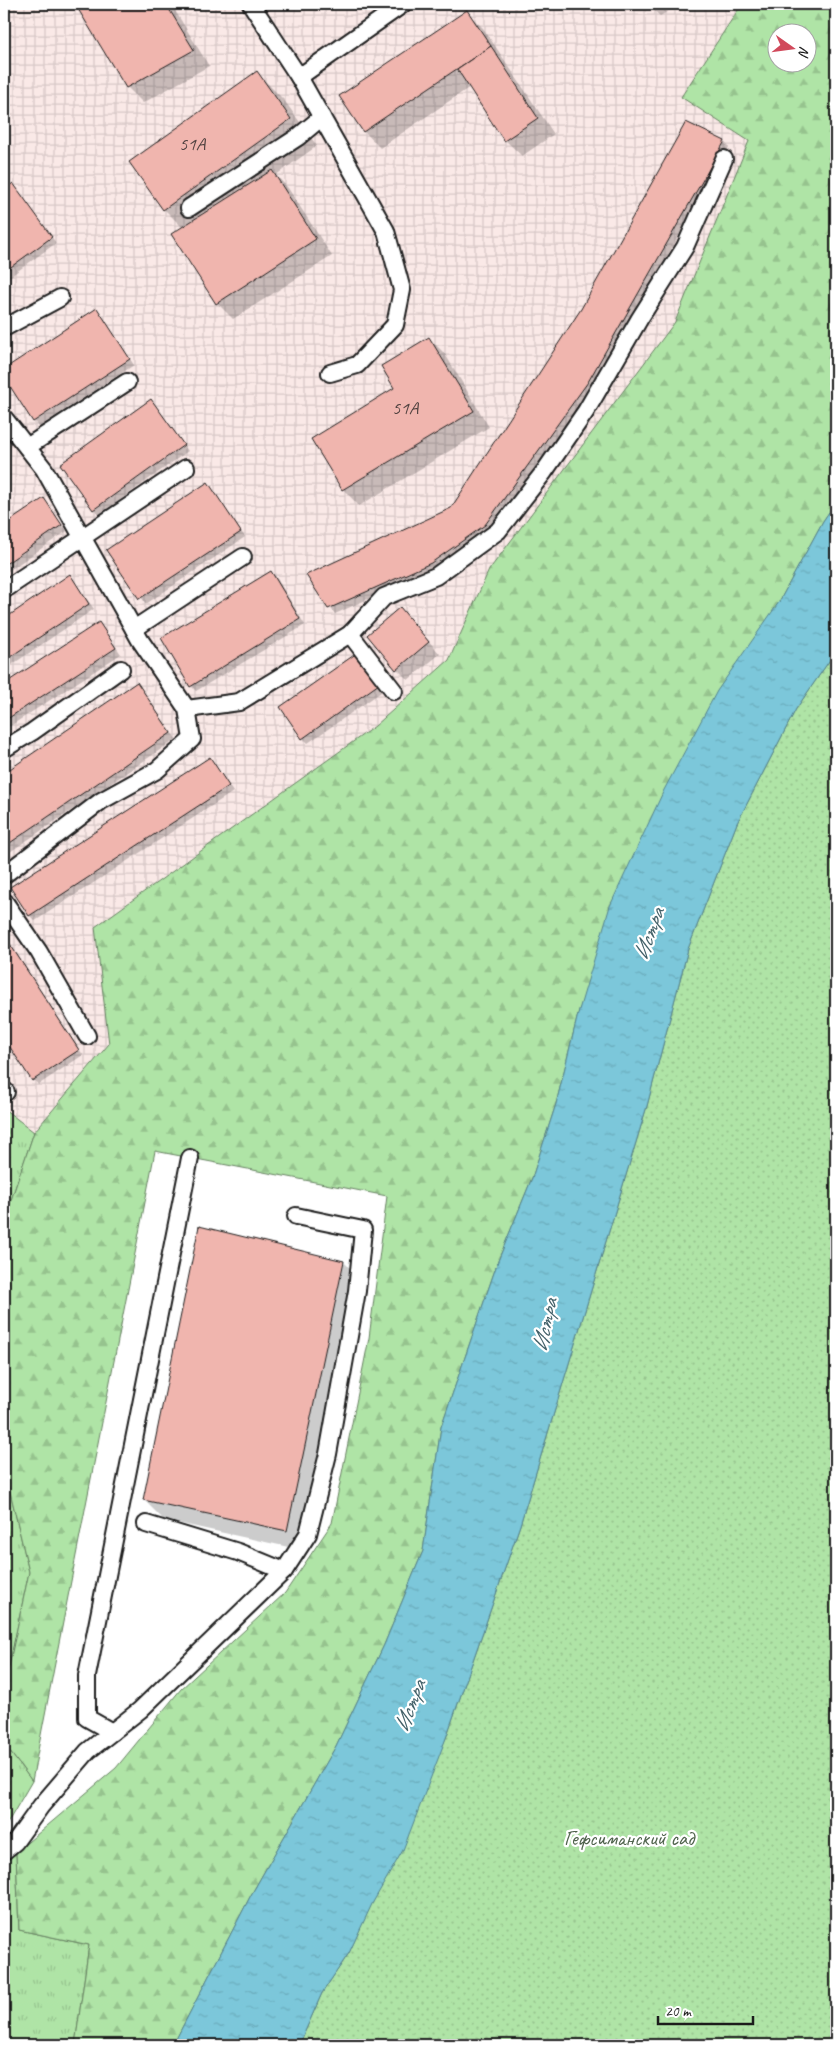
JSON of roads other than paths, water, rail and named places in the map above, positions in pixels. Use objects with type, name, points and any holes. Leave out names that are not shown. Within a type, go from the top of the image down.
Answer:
[{"type":"lane","points":[[251,4],[299,77],[386,231],[402,290],[395,325],[357,365],[330,373]]},
{"type":"lane","points":[[299,77],[403,4]]},
{"type":"lane","points":[[189,208],[298,137],[322,117]]},
{"type":"lane","points":[[186,709],[239,702],[350,634],[384,597],[436,576],[498,531],[544,472],[586,411],[640,318],[685,247],[724,159]]},
{"type":"lane","points":[[4,328],[60,298]]},
{"type":"lane","points":[[27,447],[128,382]]},
{"type":"lane","points":[[4,418],[44,469],[134,629],[186,709],[192,739],[157,770],[102,801],[4,875]]},
{"type":"lane","points":[[4,590],[186,468]]},
{"type":"lane","points":[[134,629],[243,558]]},
{"type":"lane","points":[[350,634],[394,691]]},
{"type":"lane","points":[[4,749],[32,732],[121,669]]},
{"type":"lane","points":[[4,901],[40,952],[87,1036]]},
{"type":"lane","points":[[112,1732],[87,1718],[87,1676],[190,1158]]},
{"type":"lane","points":[[4,1851],[15,1842],[41,1806],[88,1751],[140,1710],[284,1571],[308,1534],[328,1454],[357,1291],[363,1230],[296,1216]]},
{"type":"lane","points":[[146,1524],[238,1552],[284,1571]]},
{"type":"water","name":"Истра","points":[[836,502],[836,651],[796,709],[737,823],[688,949],[647,1106],[520,1525],[446,1738],[403,1850],[372,1904],[349,1953],[322,1993],[299,2045],[173,2045],[251,1895],[336,1746],[384,1645],[423,1551],[441,1427],[498,1261],[532,1178],[556,1104],[579,1010],[610,906],[664,790],[717,691],[779,602],[823,521]]},
{"type":"park label","name":"Гефсиманский сад","points":[[629,1838]]}]
